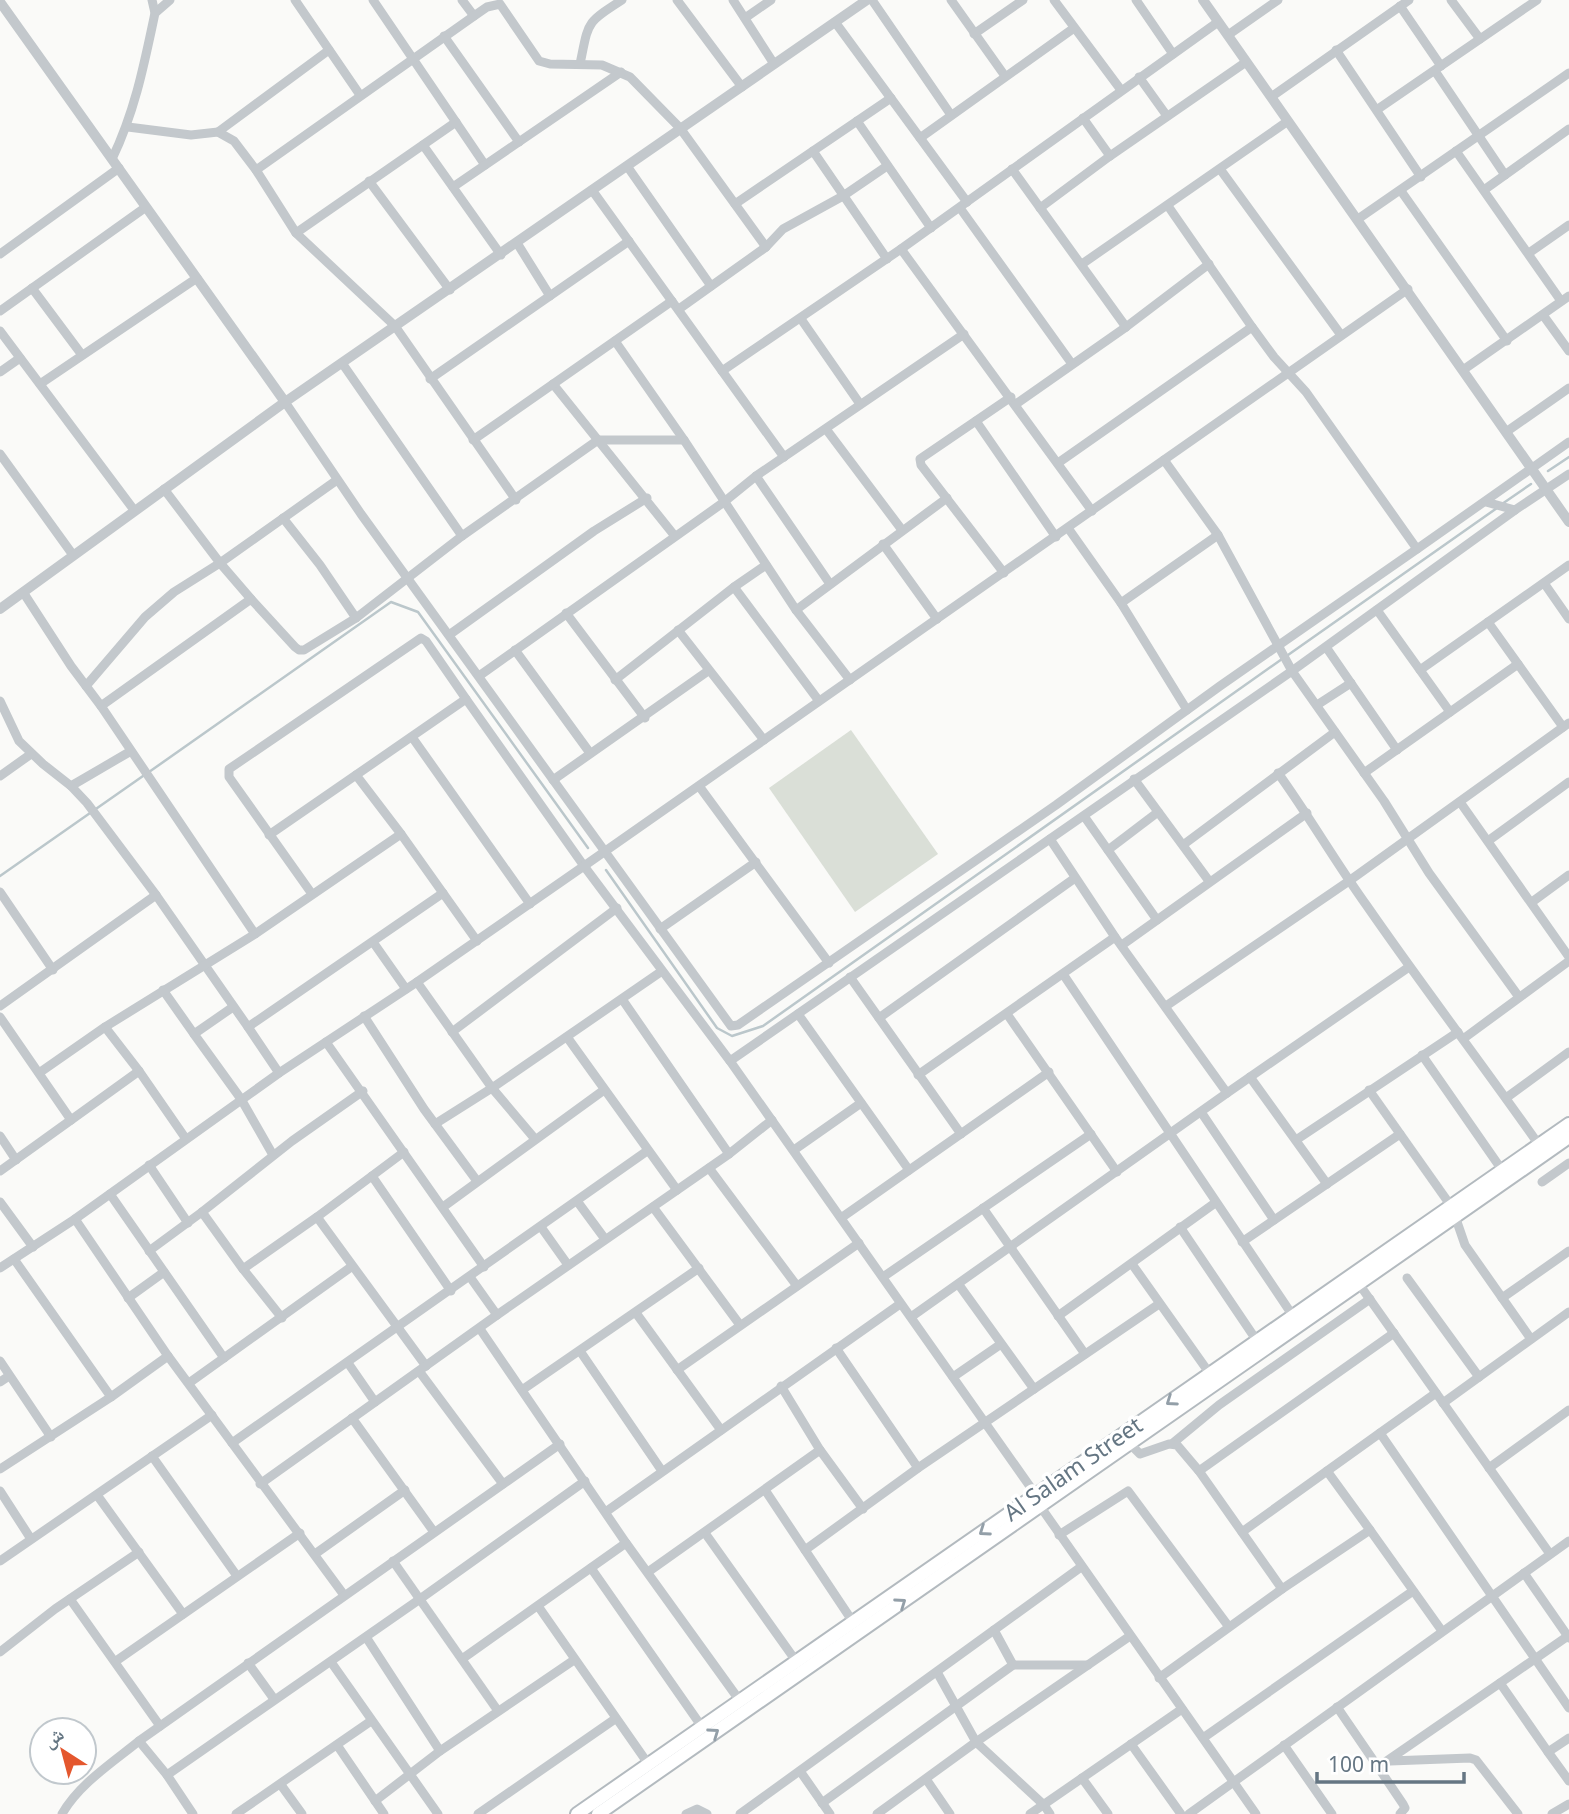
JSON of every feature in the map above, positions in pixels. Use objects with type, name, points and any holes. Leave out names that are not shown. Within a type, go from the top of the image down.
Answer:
[{"type":"main road","name":"Al Salam Street","points":[[577,1814],[853,1622],[1038,1500],[1130,1444],[1359,1284],[1503,1170],[1569,1124]]},
{"type":"main road","name":"Al Salam Street","points":[[605,1812],[1210,1374],[1293,1316],[1569,1137]]},
{"type":"street","points":[[112,159],[128,127],[137,95],[155,13],[152,0]]},
{"type":"street","points":[[155,13],[170,0]]},
{"type":"street","points":[[295,0],[360,95]]},
{"type":"street","points":[[373,0],[485,165]]},
{"type":"street","points":[[462,0],[474,16]]},
{"type":"street","points":[[580,64],[587,27],[591,21],[622,0]]},
{"type":"street","points":[[677,0],[742,87]]},
{"type":"street","points":[[733,0],[774,64]]},
{"type":"street","points":[[745,18],[771,0]]},
{"type":"street","points":[[0,609],[285,402],[869,0],[951,115]]},
{"type":"street","points":[[951,0],[1005,76]]},
{"type":"street","points":[[974,34],[1023,0]]},
{"type":"street","points":[[1054,0],[1121,90]]},
{"type":"street","points":[[1136,0],[1173,54]]},
{"type":"street","points":[[1203,0],[1569,522]]},
{"type":"street","points":[[1228,35],[1278,0]]},
{"type":"street","points":[[1271,97],[1409,0]]},
{"type":"street","points":[[1451,0],[1480,39]]},
{"type":"street","points":[[1378,109],[1537,0]]},
{"type":"street","points":[[0,2],[285,402],[337,480],[731,1026],[738,1025],[829,963],[1569,442]]},
{"type":"street","points":[[256,170],[444,36],[487,7],[503,2],[539,61],[550,64],[602,65],[629,77],[680,128],[766,247]]},
{"type":"street","points":[[1400,6],[1504,175]]},
{"type":"street","points":[[835,22],[920,138],[1072,364]]},
{"type":"street","points":[[722,371],[887,259],[1218,22]]},
{"type":"street","points":[[920,138],[1074,28]]},
{"type":"street","points":[[444,36],[519,142]]},
{"type":"street","points":[[128,127],[191,135],[219,132],[328,50]]},
{"type":"street","points":[[1336,50],[1421,177]]},
{"type":"street","points":[[1040,208],[1246,62]]},
{"type":"street","points":[[453,187],[621,72]]},
{"type":"street","points":[[1358,219],[1569,73]]},
{"type":"street","points":[[1139,77],[1167,116]]},
{"type":"street","points":[[735,204],[891,98]]},
{"type":"street","points":[[1083,118],[1110,156]]},
{"type":"street","points":[[857,121],[931,228]]},
{"type":"street","points":[[1082,264],[1289,121]]},
{"type":"street","points":[[296,233],[456,122]]},
{"type":"street","points":[[1484,190],[1569,129]]},
{"type":"street","points":[[219,132],[234,141],[296,233],[395,326],[516,500]]},
{"type":"street","points":[[423,145],[500,255]]},
{"type":"street","points":[[813,151],[887,259]]},
{"type":"street","points":[[1456,151],[1565,299],[1463,370]]},
{"type":"street","points":[[627,166],[711,286]]},
{"type":"street","points":[[679,309],[766,247],[782,229],[843,196],[887,166]]},
{"type":"street","points":[[0,254],[119,169]]},
{"type":"street","points":[[1220,169],[1341,335]]},
{"type":"street","points":[[1012,170],[1126,327]]},
{"type":"street","points":[[369,181],[450,290]]},
{"type":"street","points":[[592,190],[784,457]]},
{"type":"street","points":[[1401,191],[1507,341]]},
{"type":"street","points":[[1168,206],[1274,357],[1306,392],[1416,549]]},
{"type":"street","points":[[0,311],[146,207]]},
{"type":"street","points":[[1529,253],[1569,225]]},
{"type":"street","points":[[430,379],[629,241]]},
{"type":"street","points":[[517,243],[550,296]]},
{"type":"street","points":[[901,249],[1092,511]]},
{"type":"street","points":[[1004,573],[921,465],[920,459],[976,421],[1072,364],[1209,264]]},
{"type":"street","points":[[40,384],[197,278]]},
{"type":"street","points":[[32,288],[82,355]]},
{"type":"street","points":[[0,1268],[75,1219],[278,1073],[530,904],[1408,289]]},
{"type":"street","points":[[473,440],[672,301]]},
{"type":"street","points":[[1544,315],[1569,351]]},
{"type":"street","points":[[801,319],[860,404]]},
{"type":"street","points":[[1058,463],[1252,327]]},
{"type":"street","points":[[0,331],[134,510]]},
{"type":"street","points":[[479,676],[724,502],[755,476],[964,334]]},
{"type":"street","points":[[615,341],[796,610],[850,680]]},
{"type":"street","points":[[0,372],[20,358]]},
{"type":"street","points":[[342,363],[463,536]]},
{"type":"street","points":[[553,384],[674,535]]},
{"type":"street","points":[[1506,432],[1569,388]]},
{"type":"street","points":[[976,421],[1056,537]]},
{"type":"street","points":[[826,429],[902,530]]},
{"type":"street","points":[[164,489],[220,563],[301,651],[356,618],[463,536],[598,440],[684,440]]},
{"type":"street","points":[[0,454],[73,555]]},
{"type":"street","points":[[1164,460],[1218,535],[1292,671],[1364,773],[1429,873],[1520,997]]},
{"type":"street","points":[[730,1062],[1292,671],[1569,474]]},
{"type":"street","points":[[755,476],[830,584]]},
{"type":"street","points":[[86,686],[145,617],[174,592],[220,563],[337,480]]},
{"type":"street","points":[[449,635],[594,531],[647,498]]},
{"type":"street","points":[[796,610],[947,498]]},
{"type":"street","points":[[1486,502],[1515,510]]},
{"type":"street","points":[[283,518],[320,565],[356,618]]},
{"type":"street","points":[[1068,528],[1121,603],[1187,710]]},
{"type":"street","points":[[1121,603],[1218,535]]},
{"type":"street","points":[[883,544],[937,619]]},
{"type":"street","points":[[615,680],[766,565]]},
{"type":"street","points":[[1420,670],[1569,565]]},
{"type":"street","points":[[1544,583],[1569,619]]},
{"type":"street","points":[[734,587],[819,701]]},
{"type":"street","points":[[23,592],[255,934]]},
{"type":"street","points":[[101,706],[251,599]]},
{"type":"street","points":[[1377,610],[1450,712]]},
{"type":"street","points":[[566,613],[645,718]]},
{"type":"street","points":[[1166,1006],[1349,881],[1566,725],[1488,622]]},
{"type":"street","points":[[678,630],[764,740]]},
{"type":"street","points":[[312,894],[227,773],[232,766],[422,638],[426,640],[584,866],[794,1150],[1038,1500],[1081,1567],[1256,1814]]},
{"type":"street","points":[[1326,647],[1397,750]]},
{"type":"street","points":[[515,650],[590,753]]},
{"type":"street","points":[[1364,773],[1518,664]]},
{"type":"street","points":[[553,780],[645,718],[708,671]]},
{"type":"street","points":[[1317,705],[1350,682]]},
{"type":"street","points":[[269,835],[466,699]]},
{"type":"street","points":[[0,701],[19,741],[87,803],[156,895],[278,1073]]},
{"type":"street","points":[[1183,845],[1335,732]]},
{"type":"street","points":[[412,737],[530,904]]},
{"type":"street","points":[[71,786],[131,751]]},
{"type":"street","points":[[0,776],[31,754]]},
{"type":"street","points":[[1278,773],[1409,967],[1539,1145]]},
{"type":"street","points":[[356,775],[477,940]]},
{"type":"street","points":[[1134,779],[1209,881]]},
{"type":"street","points":[[1488,841],[1569,782]]},
{"type":"street","points":[[699,786],[829,963]]},
{"type":"street","points":[[1296,1140],[1422,1055],[1461,1035],[1520,997],[1569,959],[1532,902],[1460,802]]},
{"type":"street","points":[[1108,850],[1158,812]]},
{"type":"street","points":[[1122,945],[1307,813]]},
{"type":"street","points":[[1084,816],[1157,920]]},
{"type":"street","points":[[39,1073],[105,1027],[255,934],[401,834]]},
{"type":"street","points":[[1050,839],[1115,937],[1227,1093]]},
{"type":"street","points":[[660,929],[756,862]]},
{"type":"street","points":[[1532,902],[1569,875]]},
{"type":"street","points":[[878,1017],[1076,878]]},
{"type":"street","points":[[0,892],[52,970]]},
{"type":"street","points":[[248,1027],[443,893]]},
{"type":"street","points":[[0,1006],[156,895]]},
{"type":"street","points":[[452,1032],[617,908]]},
{"type":"street","points":[[918,1074],[1115,937]]},
{"type":"street","points":[[373,942],[406,989]]},
{"type":"street","points":[[911,1317],[1409,967]]},
{"type":"street","points":[[435,1124],[662,971]]},
{"type":"street","points":[[1063,974],[1293,1316]]},
{"type":"street","points":[[850,978],[961,1134]]},
{"type":"street","points":[[417,982],[492,1088],[535,1139]]},
{"type":"street","points":[[163,990],[241,1099],[273,1155]]},
{"type":"street","points":[[622,999],[729,1154]]},
{"type":"street","points":[[194,1034],[233,1007]]},
{"type":"street","points":[[798,1014],[909,1170]]},
{"type":"street","points":[[1007,1014],[1117,1172]]},
{"type":"street","points":[[364,1016],[435,1124],[477,1181]]},
{"type":"street","points":[[0,1017],[71,1120]]},
{"type":"street","points":[[105,1027],[186,1139]]},
{"type":"street","points":[[567,1037],[677,1190]]},
{"type":"street","points":[[326,1042],[484,1266]]},
{"type":"street","points":[[1506,1098],[1569,1052]]},
{"type":"street","points":[[1422,1055],[1503,1170]]},
{"type":"street","points":[[0,1171],[139,1071]]},
{"type":"street","points":[[841,1218],[1049,1072]]},
{"type":"street","points":[[1250,1077],[1327,1184]]},
{"type":"street","points":[[443,1207],[604,1090]]},
{"type":"street","points":[[1369,1090],[1453,1211],[1465,1245],[1531,1339]]},
{"type":"street","points":[[149,1251],[273,1155],[363,1091]]},
{"type":"street","points":[[794,1150],[861,1103]]},
{"type":"street","points":[[1201,1112],[1274,1220]]},
{"type":"street","points":[[260,1484],[729,1154],[772,1120]]},
{"type":"street","points":[[883,1277],[1091,1134]]},
{"type":"street","points":[[1242,1242],[1400,1134]]},
{"type":"street","points":[[0,1136],[16,1160]]},
{"type":"street","points":[[232,1443],[647,1151]]},
{"type":"street","points":[[243,1269],[404,1152]]},
{"type":"street","points":[[1542,1182],[1569,1163]]},
{"type":"street","points":[[149,1165],[188,1223]]},
{"type":"street","points":[[709,1168],[797,1286]]},
{"type":"street","points":[[372,1175],[451,1291]]},
{"type":"street","points":[[110,1194],[224,1358]]},
{"type":"street","points":[[578,1201],[605,1239]]},
{"type":"street","points":[[0,1202],[33,1247]]},
{"type":"street","points":[[1058,1315],[1215,1203]]},
{"type":"street","points":[[653,1207],[740,1325]]},
{"type":"street","points":[[983,1208],[1085,1354]]},
{"type":"street","points":[[202,1212],[282,1318]]},
{"type":"street","points":[[317,1217],[397,1328],[503,1484]]},
{"type":"street","points":[[75,1219],[168,1356],[344,1595]]},
{"type":"street","points":[[541,1227],[568,1265]]},
{"type":"street","points":[[1180,1227],[1258,1341]]},
{"type":"street","points":[[677,1370],[859,1243]]},
{"type":"street","points":[[1502,1298],[1569,1251]]},
{"type":"street","points":[[14,1259],[111,1397]]},
{"type":"street","points":[[1132,1264],[1210,1374]]},
{"type":"street","points":[[189,1382],[351,1267]]},
{"type":"street","points":[[522,1390],[699,1268]]},
{"type":"street","points":[[128,1298],[164,1272]]},
{"type":"street","points":[[470,1277],[497,1315]]},
{"type":"street","points":[[1407,1278],[1479,1377]]},
{"type":"street","points":[[1359,1284],[1550,1554]]},
{"type":"street","points":[[959,1285],[1034,1389]]},
{"type":"street","points":[[1130,1444],[1140,1454],[1173,1443],[1219,1405],[1370,1299]]},
{"type":"street","points":[[607,1511],[900,1304]]},
{"type":"street","points":[[805,1550],[918,1468],[1158,1304]]},
{"type":"street","points":[[1443,1403],[1569,1312]]},
{"type":"street","points":[[636,1313],[720,1430]]},
{"type":"street","points":[[480,1329],[607,1511],[626,1543],[740,1701]]},
{"type":"street","points":[[1199,1471],[1394,1333]]},
{"type":"street","points":[[953,1377],[1001,1344]]},
{"type":"street","points":[[836,1348],[918,1468]]},
{"type":"street","points":[[580,1351],[662,1471]]},
{"type":"street","points":[[0,1469],[111,1397],[168,1356]]},
{"type":"street","points":[[0,1361],[51,1437]]},
{"type":"street","points":[[348,1363],[375,1402]]},
{"type":"street","points":[[0,1382],[9,1376]]},
{"type":"street","points":[[781,1386],[820,1450],[863,1509]]},
{"type":"street","points":[[1242,1532],[1436,1393]]},
{"type":"street","points":[[1489,1468],[1569,1410]]},
{"type":"street","points":[[0,1561],[212,1415]]},
{"type":"street","points":[[352,1418],[434,1532]]},
{"type":"street","points":[[1380,1433],[1568,1703]]},
{"type":"street","points":[[1173,1443],[1199,1471],[1282,1589]]},
{"type":"street","points":[[62,1814],[84,1786],[139,1741],[560,1444]]},
{"type":"street","points":[[648,1572],[820,1450]]},
{"type":"street","points":[[152,1457],[237,1576]]},
{"type":"street","points":[[1327,1471],[1442,1631]]},
{"type":"street","points":[[167,1775],[420,1600],[585,1481]]},
{"type":"street","points":[[315,1554],[405,1490]]},
{"type":"street","points":[[765,1490],[853,1622]]},
{"type":"street","points":[[0,1491],[31,1539]]},
{"type":"street","points":[[1059,1535],[1128,1491],[1229,1627]]},
{"type":"street","points":[[97,1495],[183,1614]]},
{"type":"street","points":[[1159,1678],[1282,1589],[1370,1530]]},
{"type":"street","points":[[116,1661],[300,1533]]},
{"type":"street","points":[[705,1533],[796,1661]]},
{"type":"street","points":[[1189,1814],[1569,1541]]},
{"type":"street","points":[[462,1658],[626,1543]]},
{"type":"street","points":[[0,1651],[138,1552]]},
{"type":"street","points":[[393,1560],[498,1711]]},
{"type":"street","points":[[740,1814],[1081,1567]]},
{"type":"street","points":[[591,1568],[702,1727]]},
{"type":"street","points":[[1378,1767],[1568,1637],[1524,1573]]},
{"type":"street","points":[[1203,1738],[1413,1591]]},
{"type":"street","points":[[70,1599],[160,1726]]},
{"type":"street","points":[[538,1606],[649,1765]]},
{"type":"street","points":[[993,1630],[1013,1665]]},
{"type":"street","points":[[877,1814],[1130,1636]]},
{"type":"street","points":[[366,1637],[440,1751]]},
{"type":"street","points":[[375,1801],[440,1751],[574,1660]]},
{"type":"street","points":[[331,1662],[438,1814]]},
{"type":"street","points":[[248,1663],[274,1699]]},
{"type":"street","points":[[822,1803],[1013,1665],[1088,1665]]},
{"type":"street","points":[[937,1672],[976,1742],[1044,1805],[1050,1814]]},
{"type":"street","points":[[1500,1683],[1569,1781]]},
{"type":"street","points":[[1337,1707],[1404,1804],[1405,1808],[1400,1814]]},
{"type":"street","points":[[1030,1814],[1182,1709]]},
{"type":"street","points":[[478,1814],[615,1719]]},
{"type":"street","points":[[236,1814],[371,1721]]},
{"type":"street","points":[[1548,1752],[1569,1738]]},
{"type":"street","points":[[139,1741],[167,1775],[192,1814]]},
{"type":"street","points":[[1131,1744],[1181,1814]]},
{"type":"street","points":[[337,1745],[384,1814]]},
{"type":"street","points":[[1284,1745],[1332,1814]]},
{"type":"street","points":[[1388,1761],[1476,1760],[1518,1814]]},
{"type":"street","points":[[800,1771],[830,1814]]},
{"type":"street","points":[[1082,1778],[1108,1814]]},
{"type":"street","points":[[926,1779],[950,1814]]},
{"type":"street","points":[[281,1784],[302,1814]]},
{"type":"street","points":[[1552,1814],[1569,1804]]},
{"type":"street","points":[[686,1814],[697,1809],[707,1814]]},
{"type":"shaded area","points":[[851,730],[938,854],[855,912],[769,788]]},
{"type":"waterway","points":[[1548,471],[1569,457]]},
{"type":"waterway","points":[[1502,504],[1531,484]]},
{"type":"waterway","points":[[1288,655],[1497,508]]},
{"type":"waterway","points":[[149,772],[391,602],[418,612],[588,848]]},
{"type":"waterway","points":[[606,870],[717,1028],[732,1036],[763,1026],[1282,659]]},
{"type":"waterway","points":[[0,876],[143,776]]}]
